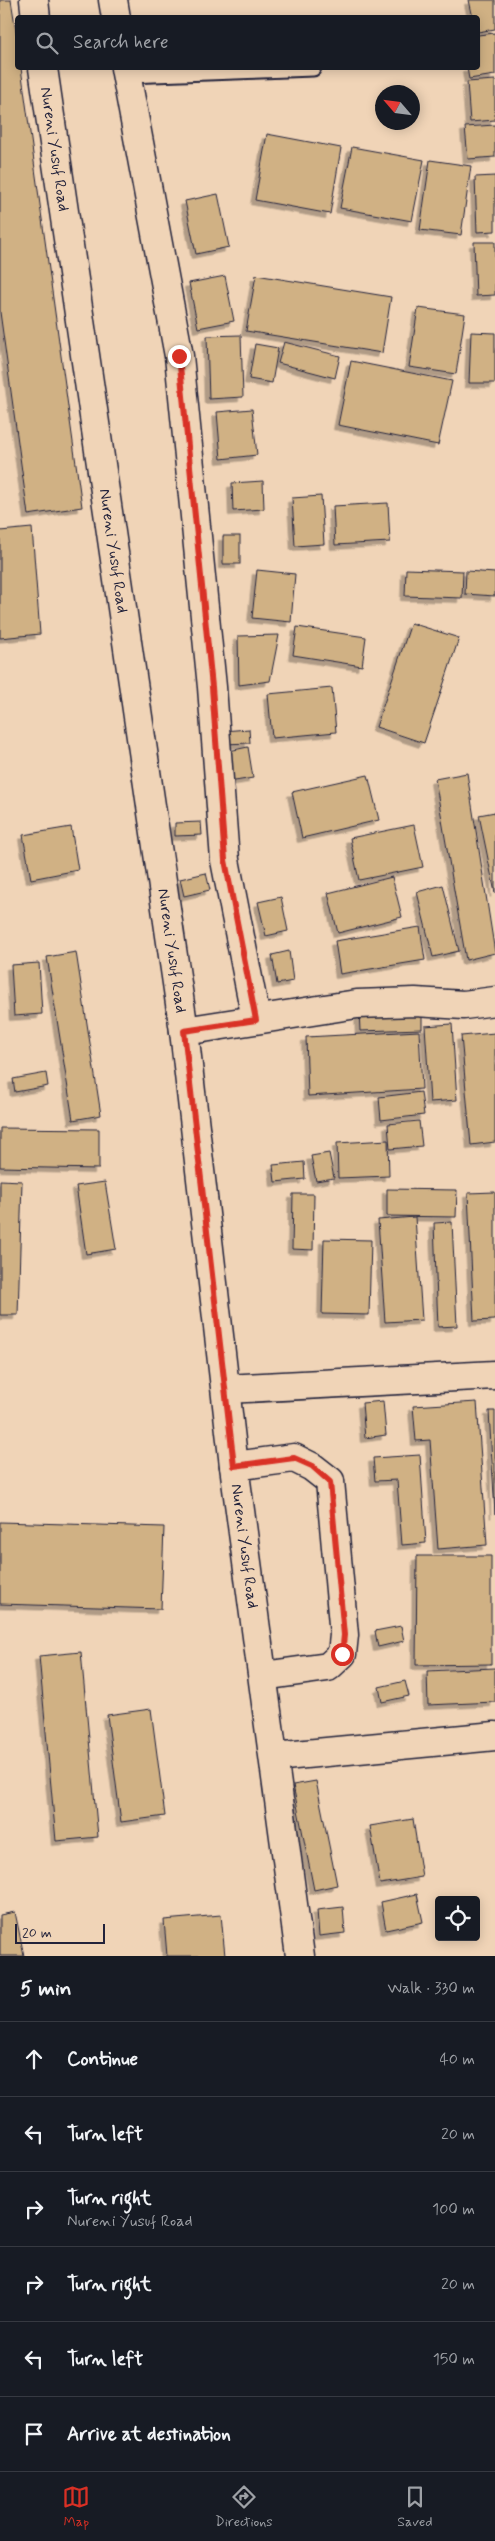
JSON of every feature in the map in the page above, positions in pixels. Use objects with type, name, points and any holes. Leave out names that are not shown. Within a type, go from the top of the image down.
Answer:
[{"type":"street","points":[[34,0],[36,15]]},
{"type":"street","points":[[113,0],[116,15]]},
{"type":"street","name":"Nureni Yusuf Road","points":[[43,70],[184,1031],[234,1466],[300,1956]]},
{"type":"street","points":[[126,71],[179,356],[211,678],[225,860],[256,1020]]},
{"type":"street","points":[[184,1031],[357,1004],[415,1002],[464,1005],[495,1001]]},
{"type":"street","points":[[226,1389],[495,1376]]},
{"type":"street","points":[[234,1466],[294,1458],[312,1466],[330,1482],[344,1635],[342,1654],[328,1667],[263,1676]]},
{"type":"street","points":[[274,1757],[495,1736]]},
{"type":"lane","points":[[126,71],[188,70]]},
{"type":"building","points":[[0,0],[11,0],[15,25],[15,70],[21,70],[82,507],[28,515],[0,312]]},
{"type":"building","points":[[469,0],[495,0],[495,29],[480,32],[480,15],[472,15]]},
{"type":"building","points":[[495,33],[495,75],[469,79],[467,70],[480,70],[480,35]]},
{"type":"building","points":[[495,80],[495,120],[470,122],[467,82]]},
{"type":"building","points":[[495,125],[495,157],[468,159],[465,127]]},
{"type":"building","points":[[267,134],[341,148],[330,214],[255,200]]},
{"type":"building","points":[[352,147],[424,160],[412,221],[340,208]]},
{"type":"building","points":[[430,160],[471,166],[461,235],[420,230]]},
{"type":"building","points":[[495,176],[495,231],[477,232],[475,177]]},
{"type":"building","points":[[218,194],[229,247],[196,254],[185,201]]},
{"type":"building","points":[[474,242],[495,242],[495,295],[476,296]]},
{"type":"building","points":[[256,275],[391,297],[382,353],[246,331]]},
{"type":"building","points":[[225,276],[234,321],[198,328],[189,283]]},
{"type":"building","points":[[418,308],[465,314],[456,374],[409,367]]},
{"type":"building","points":[[471,332],[495,333],[495,383],[469,383]]},
{"type":"building","points":[[241,335],[243,397],[209,399],[207,336]]},
{"type":"building","points":[[284,342],[340,356],[335,378],[278,363]]},
{"type":"building","points":[[255,344],[278,348],[272,383],[249,379]]},
{"type":"building","points":[[351,361],[452,381],[438,445],[338,425]]},
{"type":"building","points":[[252,409],[257,455],[221,459],[217,412]]},
{"type":"building","points":[[263,481],[264,509],[233,511],[232,483]]},
{"type":"building","points":[[321,496],[324,544],[295,546],[292,498]]},
{"type":"building","points":[[388,503],[390,542],[335,545],[333,506]]},
{"type":"building","points":[[32,528],[40,634],[0,638],[0,531]]},
{"type":"building","points":[[223,536],[240,536],[240,564],[223,564]]},
{"type":"building","points":[[406,569],[463,571],[462,598],[405,596]]},
{"type":"building","points":[[257,570],[295,574],[291,622],[252,618]]},
{"type":"building","points":[[466,571],[495,573],[495,596],[465,594]]},
{"type":"building","points":[[411,623],[459,638],[424,743],[376,727]]},
{"type":"building","points":[[297,627],[366,637],[362,666],[293,655]]},
{"type":"building","points":[[279,635],[270,681],[239,685],[238,636]]},
{"type":"building","points":[[332,688],[336,732],[272,738],[268,694]]},
{"type":"building","points":[[249,729],[250,743],[223,744],[223,731]]},
{"type":"building","points":[[248,747],[253,778],[229,782],[224,752]]},
{"type":"building","points":[[467,773],[495,953],[466,960],[435,779]]},
{"type":"building","points":[[368,775],[379,820],[302,838],[292,792]]},
{"type":"building","points":[[495,812],[495,893],[479,815]]},
{"type":"building","points":[[201,822],[202,835],[175,836],[175,823]]},
{"type":"building","points":[[414,825],[423,867],[359,880],[350,838]]},
{"type":"building","points":[[71,827],[78,870],[31,879],[23,835]]},
{"type":"building","points":[[206,873],[210,890],[184,896],[180,879]]},
{"type":"building","points":[[392,877],[402,917],[338,933],[328,893]]},
{"type":"building","points":[[443,885],[459,951],[433,957],[417,892]]},
{"type":"building","points":[[281,897],[288,931],[266,936],[258,902]]},
{"type":"building","points":[[420,927],[425,960],[340,974],[335,941]]},
{"type":"building","points":[[289,951],[293,981],[277,984],[272,955]]},
{"type":"building","points":[[76,952],[101,1115],[73,1120],[47,957]]},
{"type":"building","points":[[39,963],[42,1014],[14,1016],[11,965]]},
{"type":"building","points":[[422,1007],[422,1029],[360,1031],[359,1009]]},
{"type":"building","points":[[452,1024],[457,1100],[430,1102],[425,1026]]},
{"type":"building","points":[[419,1031],[422,1089],[308,1096],[306,1037]]},
{"type":"building","points":[[495,1033],[495,1142],[471,1145],[461,1036]]},
{"type":"building","points":[[46,1073],[48,1086],[15,1092],[13,1079]]},
{"type":"building","points":[[421,1092],[424,1115],[381,1120],[379,1097]]},
{"type":"building","points":[[419,1121],[422,1146],[390,1149],[388,1124]]},
{"type":"building","points":[[0,1128],[99,1129],[99,1169],[0,1167]]},
{"type":"building","points":[[388,1140],[389,1176],[338,1178],[337,1143]]},
{"type":"building","points":[[329,1153],[334,1178],[316,1181],[311,1156]]},
{"type":"building","points":[[304,1162],[305,1179],[275,1182],[273,1165]]},
{"type":"building","points":[[0,1180],[22,1181],[18,1315],[0,1315]]},
{"type":"building","points":[[105,1182],[116,1249],[86,1254],[76,1186]]},
{"type":"building","points":[[387,1189],[457,1190],[456,1217],[387,1216]]},
{"type":"building","points":[[495,1192],[495,1320],[474,1321],[468,1193]]},
{"type":"building","points":[[293,1194],[314,1194],[313,1250],[292,1249]]},
{"type":"building","points":[[415,1217],[422,1320],[385,1322],[378,1220]]},
{"type":"building","points":[[452,1222],[457,1326],[438,1327],[434,1223]]},
{"type":"building","points":[[324,1239],[371,1240],[369,1315],[322,1314]]},
{"type":"building","points":[[383,1401],[386,1435],[365,1438],[362,1403]]},
{"type":"building","points":[[477,1402],[487,1545],[438,1549],[430,1440],[416,1441],[413,1406]]},
{"type":"building","points":[[489,1411],[495,1411],[495,1514]]},
{"type":"building","points":[[420,1455],[426,1543],[402,1545],[397,1480],[375,1481],[373,1458]]},
{"type":"building","points":[[0,1522],[164,1527],[161,1609],[0,1604]]},
{"type":"building","points":[[417,1556],[491,1556],[491,1664],[416,1665]]},
{"type":"building","points":[[401,1626],[404,1641],[378,1647],[375,1631]]},
{"type":"building","points":[[81,1652],[98,1837],[56,1841],[39,1656]]},
{"type":"building","points":[[495,1668],[495,1702],[428,1705],[427,1671]]},
{"type":"building","points":[[405,1681],[409,1696],[382,1702],[379,1687]]},
{"type":"building","points":[[151,1709],[165,1816],[121,1822],[107,1715]]},
{"type":"building","points":[[316,1781],[337,1885],[314,1890],[293,1785]]},
{"type":"building","points":[[413,1819],[422,1877],[380,1884],[370,1826]]},
{"type":"building","points":[[417,1894],[423,1922],[386,1930],[381,1902]]},
{"type":"building","points":[[343,1907],[345,1933],[319,1936],[317,1910]]},
{"type":"building","points":[[15,1912],[24,1956],[0,1956],[0,1915]]},
{"type":"building","points":[[221,1915],[225,1956],[167,1956],[164,1920]]},
{"type":"route","points":[[179,356],[212,687],[225,860],[256,1020],[184,1031],[234,1466],[294,1458],[312,1466],[330,1482],[344,1635],[342,1654]]}]
